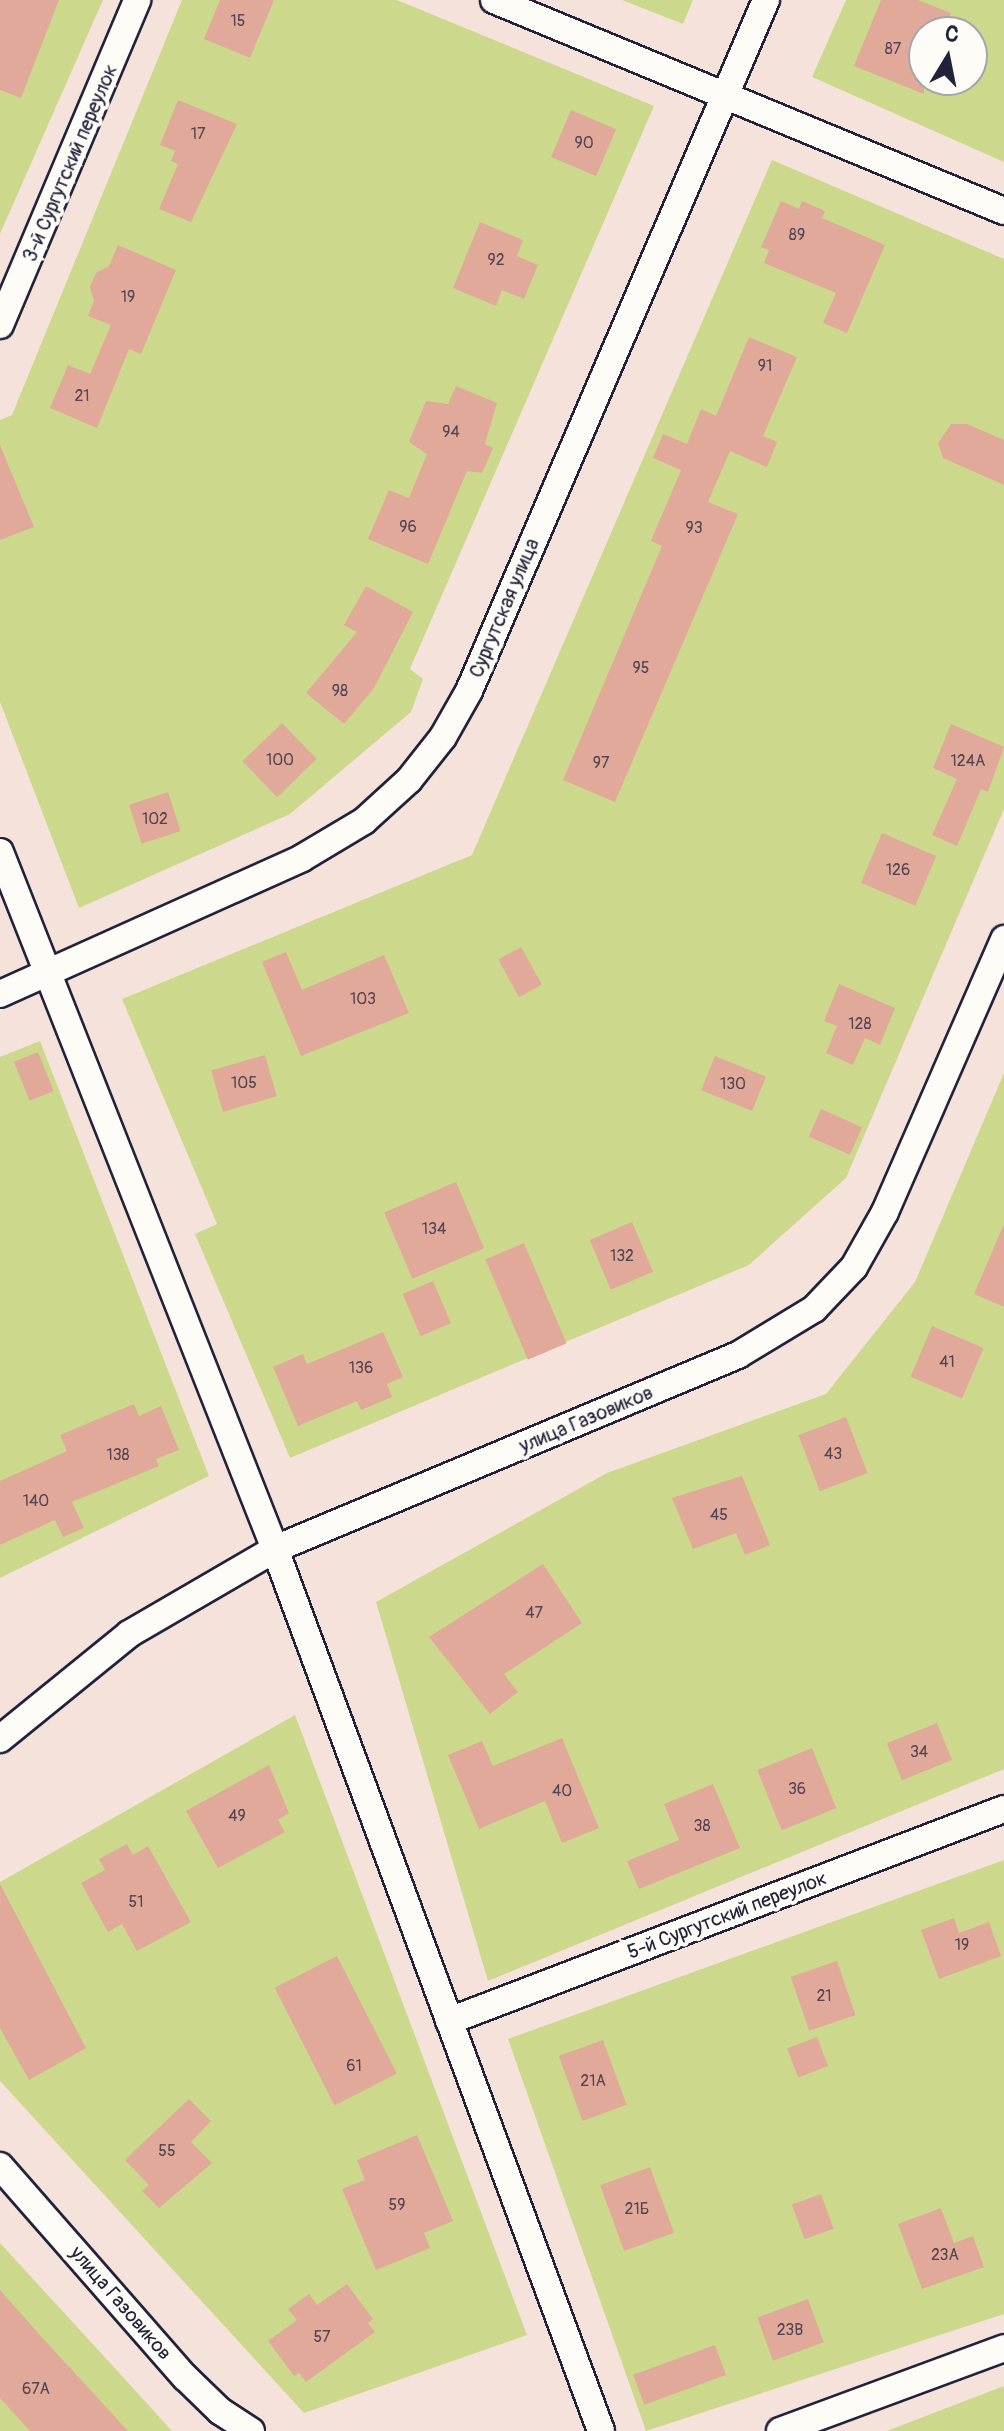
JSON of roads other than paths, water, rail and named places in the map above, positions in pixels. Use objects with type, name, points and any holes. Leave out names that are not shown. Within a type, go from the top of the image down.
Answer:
[{"type":"street","name":"3-й Сургутский переулок","points":[[0,325],[137,0]]},
{"type":"street","points":[[494,0],[726,92],[1004,211]]},
{"type":"street","name":"Сургутская улица","points":[[0,994],[51,974],[302,858],[339,836],[409,780],[443,737],[469,691],[766,0]]},
{"type":"street","points":[[0,852],[51,974],[275,1549],[601,2431]]},
{"type":"street","name":"улица Газовиков","points":[[0,1739],[129,1634],[275,1549],[738,1355],[814,1309],[854,1267],[885,1212],[1004,939]]},
{"type":"street","name":"5-й Сургутский переулок","points":[[449,2021],[1004,1809]]},
{"type":"street","name":"улица Газовиков","points":[[0,2166],[185,2377],[220,2411],[251,2431]]},
{"type":"street","points":[[780,2431],[1004,2348]]}]
